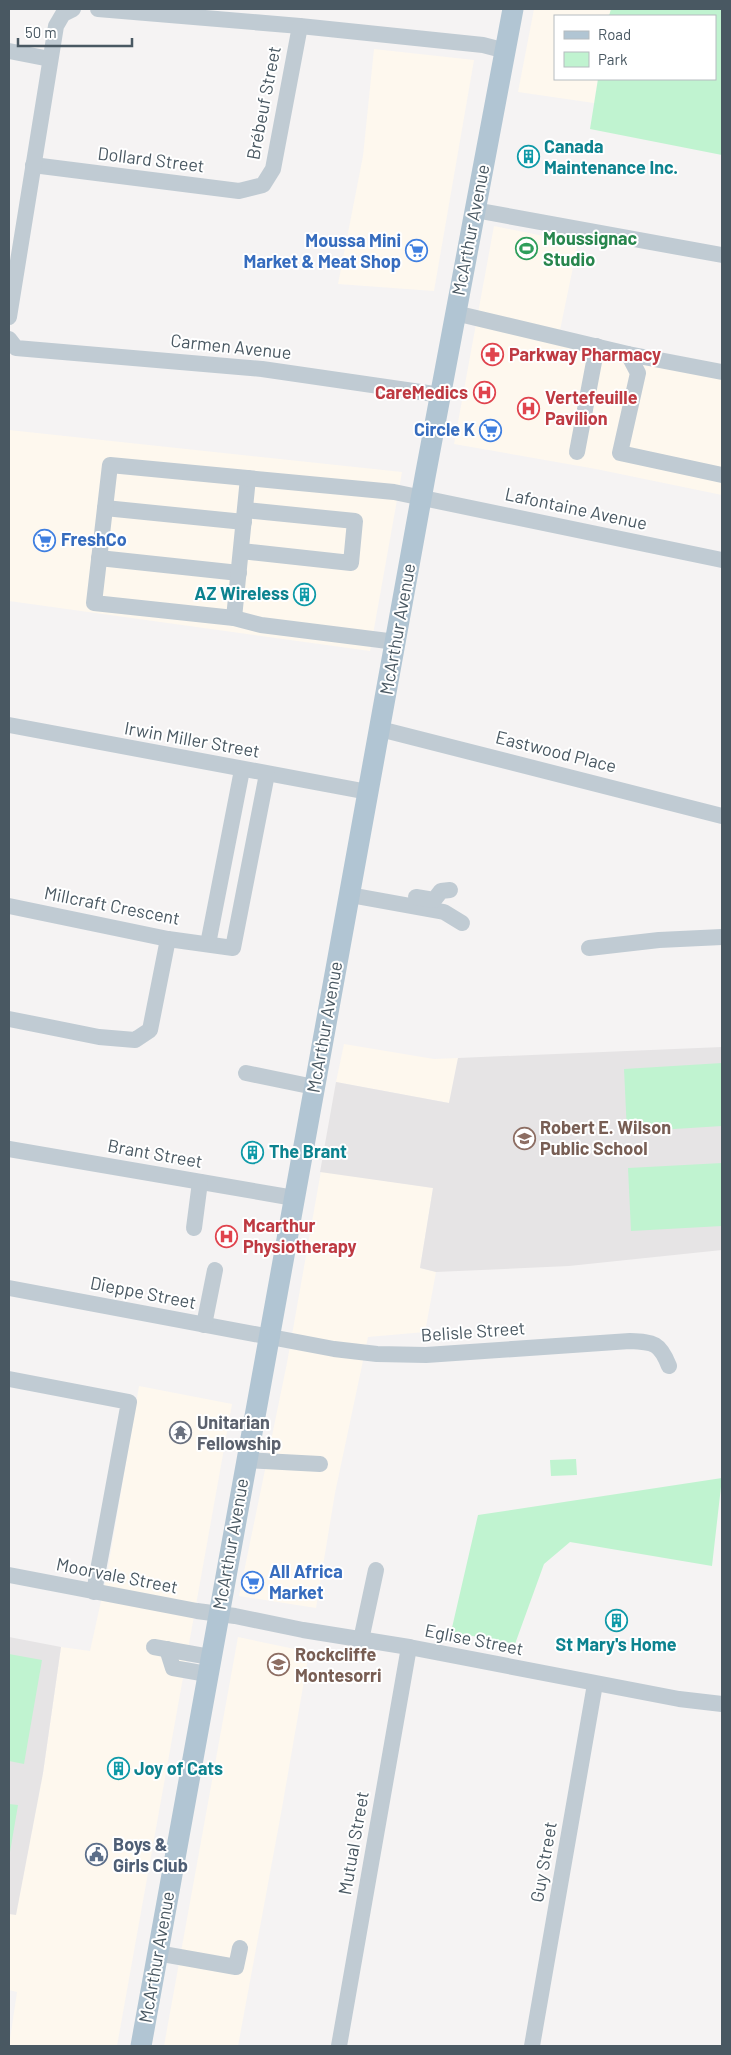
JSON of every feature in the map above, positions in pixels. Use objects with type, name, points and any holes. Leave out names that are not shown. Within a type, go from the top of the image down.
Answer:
[{"type":"main road","name":"McArthur Avenue","points":[[140,2046],[455,314],[513,9]]},
{"type":"street","points":[[9,317],[14,239],[33,165],[56,26],[63,14],[73,9]]},
{"type":"street","points":[[98,9],[300,26],[483,45],[506,51]]},
{"type":"street","name":"Brébeuf Street","points":[[263,185],[273,168],[300,26]]},
{"type":"street","points":[[9,51],[50,59]]},
{"type":"street","name":"Dollard Street","points":[[33,165],[239,191],[263,185]]},
{"type":"street","points":[[475,210],[722,256]]},
{"type":"street","points":[[455,314],[628,354],[722,372]]},
{"type":"street","name":"Carmen Avenue","points":[[12,344],[262,368],[441,395]]},
{"type":"street","points":[[577,452],[597,346]]},
{"type":"street","points":[[628,354],[638,373],[620,452],[722,475]]},
{"type":"street","name":"Lafontaine Avenue","points":[[105,508],[110,465],[394,492],[722,560]]},
{"type":"street","points":[[234,618],[248,478]]},
{"type":"street","points":[[241,551],[350,563],[355,521],[105,508],[94,603],[234,618],[261,625],[396,642]]},
{"type":"street","points":[[99,558],[239,573]]},
{"type":"street","name":"Irwin Miller Street","points":[[9,725],[368,792]]},
{"type":"street","name":"Eastwood Place","points":[[380,729],[722,816]]},
{"type":"street","points":[[208,944],[242,770]]},
{"type":"street","name":"Millcraft Crescent","points":[[9,906],[168,939],[232,948],[267,774]]},
{"type":"street","points":[[351,891],[434,900],[441,891],[450,890]]},
{"type":"street","points":[[351,891],[444,912],[462,923]]},
{"type":"street","points":[[589,948],[659,940],[722,937]]},
{"type":"street","points":[[9,1019],[99,1037],[135,1040],[150,1030],[168,939]]},
{"type":"street","points":[[246,1073],[314,1087]]},
{"type":"street","name":"Brant Street","points":[[9,1149],[294,1198]]},
{"type":"street","points":[[194,1228],[200,1182]]},
{"type":"street","points":[[204,1326],[215,1270]]},
{"type":"street","name":"Dieppe Street","points":[[9,1288],[269,1338]]},
{"type":"street","name":"Belisle Street","points":[[269,1338],[334,1350],[409,1356],[643,1342],[658,1346],[663,1351],[669,1366]]},
{"type":"street","points":[[9,1379],[129,1402],[94,1592]]},
{"type":"street","points":[[246,1460],[320,1464]]},
{"type":"street","points":[[361,1640],[376,1570]]},
{"type":"street","name":"Moorvale Street","points":[[9,1575],[94,1592],[218,1613]]},
{"type":"street","name":"Eglise Street","points":[[218,1613],[361,1640],[409,1647],[678,1699],[722,1704]]},
{"type":"street","name":"Mutual Street","points":[[339,2046],[409,1647]]},
{"type":"street","points":[[161,1648],[209,1666]]},
{"type":"street","name":"Guy Street","points":[[532,2046],[595,1684]]},
{"type":"street","points":[[158,1953],[236,1967],[240,1948]]},
{"type":"shaded area","points":[[534,9],[611,10],[609,15],[554,15],[554,80],[598,80],[594,103],[518,92]]},
{"type":"shaded area","points":[[374,49],[474,60],[434,291],[338,284],[363,156]]},
{"type":"shaded area","points":[[494,226],[578,243],[559,335],[722,364],[722,495],[596,469],[454,444]]},
{"type":"shaded area","points":[[9,430],[402,472],[370,651],[9,601]]},
{"type":"shaded area","points":[[344,1044],[434,1059],[458,1058],[449,1103],[336,1082]]},
{"type":"shaded area","name":"Robert E. Wilson Public School","points":[[722,1047],[722,1250],[569,1266],[436,1272],[420,1268],[433,1188],[320,1172],[336,1082],[449,1103],[458,1058]]},
{"type":"shaded area","points":[[321,1171],[433,1188],[420,1268],[436,1272],[425,1332],[368,1337],[335,1493],[316,1608],[239,1596],[287,1363]]},
{"type":"shaded area","points":[[139,1386],[232,1404],[117,2046],[9,2046],[17,1992],[9,1990],[9,1914],[16,1914],[43,1773],[61,1647],[90,1651],[107,1574]]},
{"type":"shaded area","points":[[9,1637],[61,1647],[43,1773],[16,1915],[9,1914]]},
{"type":"shaded area","points":[[238,1637],[309,1652],[282,1808],[238,2046],[164,2046]]},
{"type":"green space","points":[[611,9],[722,9],[722,155],[590,129],[598,80],[716,80],[716,15],[609,15]]},
{"type":"green space","points":[[722,1063],[722,1126],[627,1132],[624,1069]]},
{"type":"green space","points":[[722,1163],[722,1226],[631,1231],[628,1168]]},
{"type":"green space","points":[[576,1459],[577,1475],[551,1476],[550,1460]]},
{"type":"green space","points":[[722,1478],[712,1566],[570,1542],[544,1564],[515,1644],[451,1632],[478,1515]]},
{"type":"green space","points":[[9,1654],[42,1660],[24,1764],[9,1761]]},
{"type":"green space","points":[[9,1804],[18,1805],[9,1858]]},
{"type":"place","name":"Canada Maintenance Inc.","points":[[528,157]]},
{"type":"place","name":"Moussignac Studio","points":[[527,249]]},
{"type":"place","name":"Moussa Mini Market & Meat Shop","points":[[417,251]]},
{"type":"place","name":"Parkway Pharmacy","points":[[493,355]]},
{"type":"place","name":"CareMedics","points":[[484,393]]},
{"type":"place","name":"Vertefeuille Pavilion","points":[[529,408]]},
{"type":"place","name":"Circle K","points":[[491,430]]},
{"type":"place","name":"FreshCo","points":[[45,540]]},
{"type":"place","name":"AZ Wireless","points":[[305,594]]},
{"type":"place","name":"Robert E. Wilson Public School","points":[[524,1138]]},
{"type":"place","name":"The Brant","points":[[253,1152]]},
{"type":"place","name":"Mcarthur Physiotherapy","points":[[227,1236]]},
{"type":"place","name":"Unitarian Fellowship","points":[[181,1433]]},
{"type":"place","name":"All Africa Market","points":[[253,1582]]},
{"type":"place","name":"St Mary's Home","points":[[616,1620]]},
{"type":"place","name":"Rockcliffe Montesorri","points":[[279,1665]]},
{"type":"place","name":"Joy of Cats","points":[[118,1769]]},
{"type":"place","name":"Boys & Girls Club","points":[[97,1855]]}]
